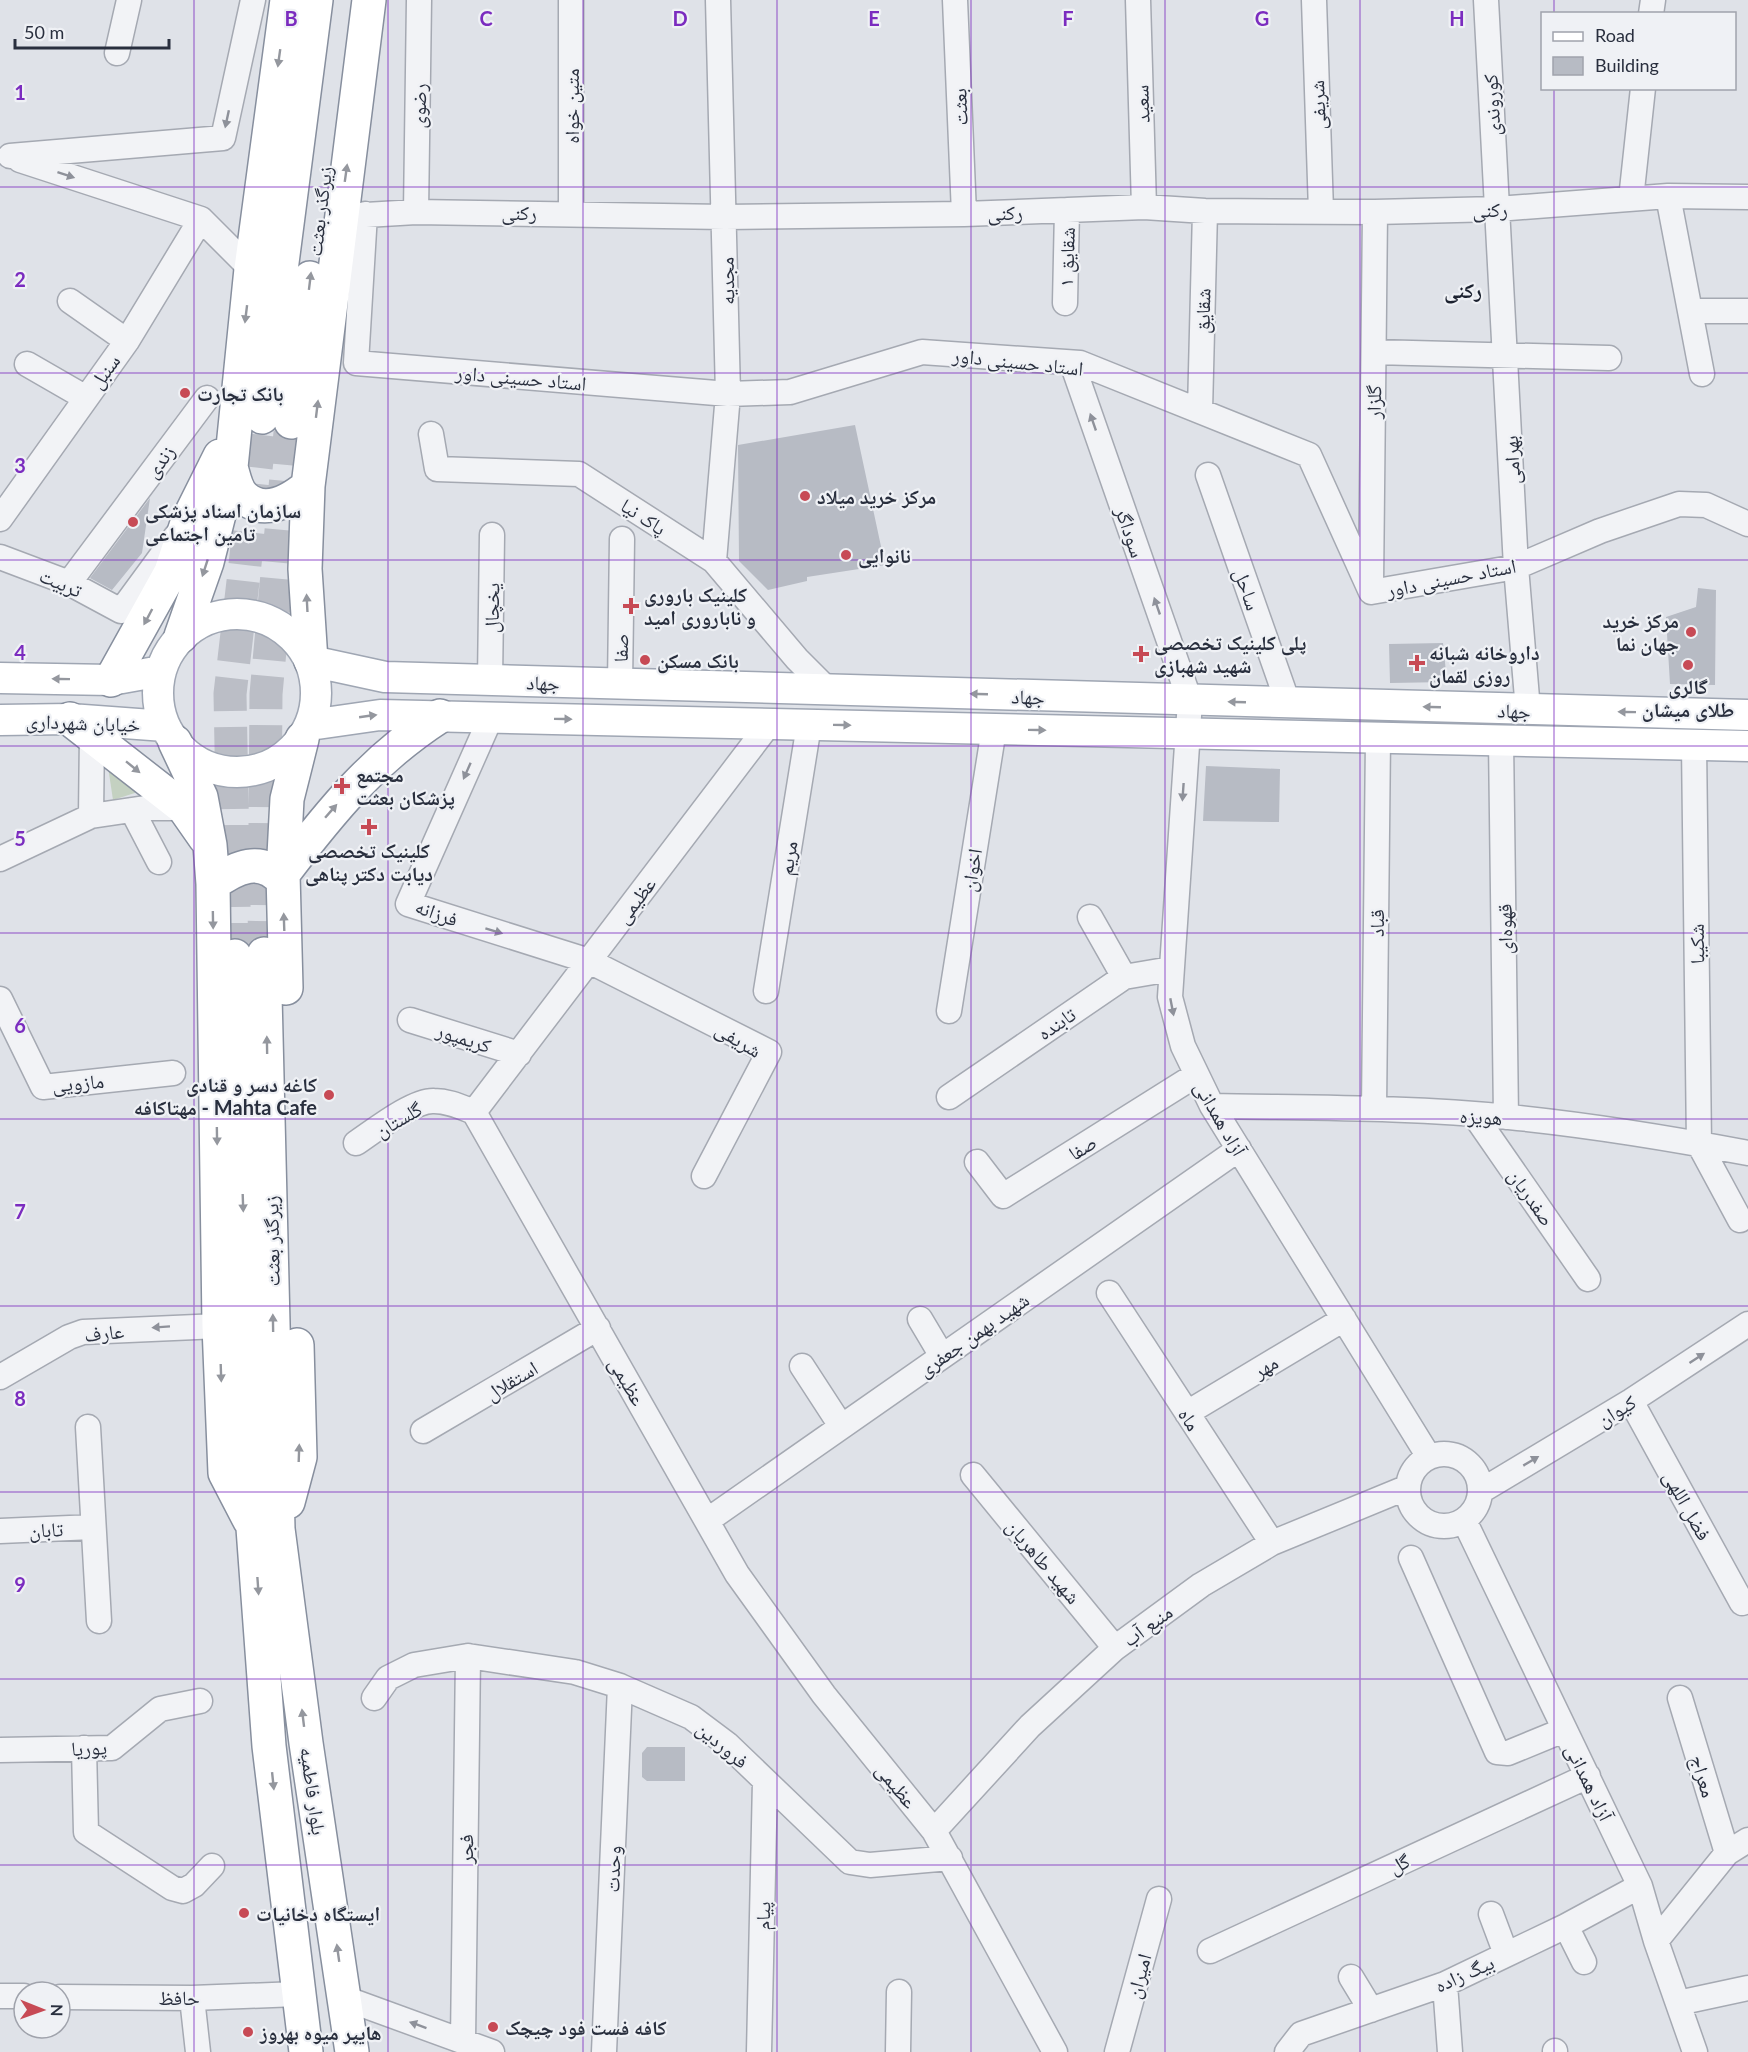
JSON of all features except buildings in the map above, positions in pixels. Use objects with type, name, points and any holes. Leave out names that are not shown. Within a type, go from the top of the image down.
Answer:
[{"type":"highway","points":[[181,636],[207,562],[231,467],[232,430],[251,269],[287,0]]},
{"type":"highway","name":"زیرگذر بعثت","points":[[316,0],[277,420],[346,0]]},
{"type":"highway","points":[[310,661],[305,569],[308,486],[353,215],[369,0]]},
{"type":"highway","points":[[111,680],[171,572],[188,520],[232,430]]},
{"type":"highway","points":[[231,467],[244,497],[258,505],[287,501],[308,486]]},
{"type":"highway","points":[[283,878],[328,814],[357,782],[405,739],[440,716]]},
{"type":"highway","points":[[81,727],[184,808],[210,845]]},
{"type":"highway","points":[[170,734],[201,797],[210,845],[213,884],[219,1326],[225,1473],[266,1528],[300,1457],[283,878],[287,799],[306,732]]},
{"type":"highway","points":[[213,884],[229,872],[248,865],[260,866],[283,878]]},
{"type":"highway","name":"زیرگذر بعثت","points":[[250,955],[266,1528]]},
{"type":"highway","name":"بلوار فاطمیه","points":[[266,1528],[269,1746],[297,1994],[306,2052]]},
{"type":"highway","name":"بلوار فاطمیه","points":[[266,1528],[352,2052]]},
{"type":"main road","points":[[250,614],[282,626],[299,642],[310,661],[316,693],[306,732],[276,762],[255,770],[233,772],[205,765],[188,756],[170,734],[159,708],[161,671],[169,652],[181,636],[197,624],[216,616],[250,614]]},
{"type":"main road","name":"جهاد","points":[[310,661],[385,677],[1748,715]]},
{"type":"main road","points":[[0,678],[111,680],[161,671]]},
{"type":"main road","name":"جهاد","points":[[306,732],[380,715],[1748,746]]},
{"type":"main road","name":"خیابان شهرداری","points":[[0,720],[170,734]]},
{"type":"street","points":[[117,54],[129,0]]},
{"type":"street","points":[[5,155],[223,138],[253,0]]},
{"type":"street","name":"رضوی","points":[[416,212],[419,0]]},
{"type":"street","name":"متین خواه","points":[[571,0],[571,213]]},
{"type":"street","name":"مجدیه","points":[[714,561],[728,394],[718,0]]},
{"type":"street","name":"بعثت","points":[[955,0],[964,214]]},
{"type":"street","name":"سعید","points":[[1138,0],[1144,207]]},
{"type":"street","name":"شریفی","points":[[1314,0],[1321,211]]},
{"type":"street","name":"کوروندی","points":[[1486,0],[1497,209]]},
{"type":"street","points":[[1631,199],[1643,90]]},
{"type":"street","points":[[5,155],[201,219],[251,269]]},
{"type":"street","points":[[1668,196],[1702,374]]},
{"type":"street","name":"رکنی","points":[[353,215],[416,212],[725,217],[964,214],[1144,207],[1205,211],[1375,212],[1497,209],[1668,196],[1748,197]]},
{"type":"street","name":"بهرامی","points":[[1497,209],[1516,567],[1528,710]]},
{"type":"street","name":"شقایق ۱","points":[[1065,303],[1067,210]]},
{"type":"street","name":"شقایق","points":[[1200,411],[1205,211]]},
{"type":"street","name":"گلزار","points":[[1371,592],[1375,212]]},
{"type":"street","name":"استاد حسینی داور","points":[[353,215],[356,363],[728,394],[790,392],[922,352],[1080,363],[1309,455],[1371,592],[1516,567],[1600,531],[1679,504],[1706,505],[1748,524]]},
{"type":"street","name":"سنبل","points":[[0,519],[127,340],[201,219]]},
{"type":"street","points":[[70,301],[127,340]]},
{"type":"street","points":[[1690,311],[1748,311]]},
{"type":"street","points":[[1374,352],[1609,358]]},
{"type":"street","name":"سوداگر","points":[[1072,363],[1190,701]]},
{"type":"street","points":[[27,364],[86,398]]},
{"type":"street","name":"زندی","points":[[69,583],[207,398]]},
{"type":"street","name":"پاک نیا","points":[[431,434],[437,469],[579,474],[714,561],[797,658],[828,690]]},
{"type":"street","name":"ساحل","points":[[1208,476],[1288,703]]},
{"type":"street","name":"تربیت","points":[[0,558],[69,583],[121,611],[188,520]]},
{"type":"street","name":"یخچال","points":[[490,680],[492,535]]},
{"type":"street","name":"صفا","points":[[620,684],[622,539]]},
{"type":"street","name":"آزاد همدانی","points":[[1190,701],[1171,969],[1170,997],[1175,1020],[1196,1075],[1212,1106],[1429,1456]]},
{"type":"street","name":"فرزانه","points":[[491,717],[408,904],[589,961]]},
{"type":"street","name":"عظیمی","points":[[769,724],[474,1112],[737,1574],[824,1695],[934,1831],[1055,2052]]},
{"type":"street","name":"مریم","points":[[765,991],[809,725]]},
{"type":"street","points":[[81,727],[91,816]]},
{"type":"street","name":"اخوان","points":[[949,1011],[994,729]]},
{"type":"street","name":"قباد","points":[[1374,1109],[1378,738]]},
{"type":"street","name":"قهوه‌ای","points":[[1501,740],[1506,1117]]},
{"type":"street","name":"شکیبا","points":[[1694,745],[1699,1144]]},
{"type":"street","points":[[0,859],[91,816],[132,810],[184,808]]},
{"type":"street","points":[[132,810],[159,862]]},
{"type":"street","points":[[1090,917],[1124,977]]},
{"type":"street","name":"شریفی","points":[[589,961],[769,1052],[704,1176]]},
{"type":"street","name":"تابنده","points":[[949,1097],[1124,977],[1171,969]]},
{"type":"street","name":"مازویی","points":[[0,999],[43,1087],[173,1073]]},
{"type":"street","name":"کریمپور","points":[[410,1020],[519,1054]]},
{"type":"street","name":"صفا","points":[[977,1162],[1003,1196],[1196,1075]]},
{"type":"street","name":"گلستان","points":[[356,1143],[404,1112],[431,1100],[455,1104],[474,1112]]},
{"type":"street","name":"هویزه","points":[[1212,1106],[1374,1109],[1506,1117],[1748,1153]]},
{"type":"street","name":"صفدریان","points":[[1475,1116],[1588,1279]]},
{"type":"street","points":[[1699,1144],[1740,1221]]},
{"type":"street","name":"شهید بهمن جعفری","points":[[708,1520],[1239,1149]]},
{"type":"street","name":"ماه","points":[[1109,1293],[1272,1543]]},
{"type":"street","points":[[920,1319],[942,1356]]},
{"type":"street","name":"مهر","points":[[1187,1413],[1344,1319]]},
{"type":"street","name":"کیوان","points":[[1481,1491],[1630,1401],[1748,1324]]},
{"type":"street","name":"عارف","points":[[0,1377],[69,1337],[83,1332],[219,1326]]},
{"type":"street","name":"استقلال","points":[[423,1431],[598,1328]]},
{"type":"street","points":[[802,1366],[841,1426]]},
{"type":"street","name":"فضل اللهی","points":[[1630,1401],[1745,1602]]},
{"type":"street","points":[[88,1427],[99,1621]]},
{"type":"street","points":[[1453,1454],[1464,1459],[1473,1467],[1481,1491],[1473,1512],[1464,1520],[1442,1526],[1421,1518],[1409,1498],[1408,1487],[1414,1469],[1429,1456],[1453,1454]]},
{"type":"street","name":"شهید طاهریان","points":[[973,1475],[1115,1648]]},
{"type":"street","name":"منبع آب","points":[[934,1831],[1030,1726],[1115,1648],[1201,1585],[1272,1543],[1408,1487]]},
{"type":"street","name":"آزاد همدانی","points":[[1464,1520],[1640,1886],[1656,1941],[1695,2052]]},
{"type":"street","name":"تابان","points":[[0,1531],[93,1527]]},
{"type":"street","points":[[1411,1558],[1497,1752],[1508,1753],[1564,1730]]},
{"type":"street","name":"فروردین","points":[[374,1698],[388,1678],[414,1665],[468,1656],[563,1670],[620,1686],[691,1717],[727,1744],[850,1862],[870,1865],[950,1858]]},
{"type":"street","name":"فجر","points":[[463,2041],[468,1656]]},
{"type":"street","name":"وحدت","points":[[604,2052],[620,1686]]},
{"type":"street","name":"معراج","points":[[1680,1698],[1727,1853]]},
{"type":"street","name":"پوریا","points":[[0,1750],[112,1748],[160,1708],[200,1701]]},
{"type":"street","points":[[84,1748],[86,1832],[172,1888],[183,1891],[194,1885],[212,1866]]},
{"type":"street","name":"گل","points":[[1210,1951],[1588,1776]]},
{"type":"street","name":"پیام","points":[[759,2052],[765,1780]]},
{"type":"street","points":[[1656,1941],[1727,1853],[1748,1840]]},
{"type":"street","name":"بیگ زاده","points":[[1287,2052],[1301,2034],[1445,1984],[1566,1926],[1640,1886]]},
{"type":"street","name":"امیران","points":[[1117,2052],[1159,1899]]},
{"type":"street","points":[[1491,1914],[1506,1954]]},
{"type":"street","points":[[1566,1926],[1584,1962]]},
{"type":"street","points":[[1351,1977],[1371,2010]]},
{"type":"street","points":[[1445,1984],[1450,2052]]},
{"type":"street","points":[[1678,2003],[1748,1988]]},
{"type":"street","points":[[898,2052],[899,1992]]},
{"type":"street","name":"حافظ","points":[[72,1997],[192,1998],[297,1994]]},
{"type":"street","points":[[192,1998],[198,2052]]},
{"type":"street","points":[[344,1998],[492,2052]]},
{"type":"green space","points":[[107,760],[141,791],[113,800]]},
{"type":"tunnel","points":[[235,956],[230,694],[262,417]]},
{"type":"tunnel","points":[[264,954],[266,694],[291,422]]},
{"type":"place","name":"بانک تجارت","points":[[185,393]]},
{"type":"place","name":"مرکز خرید میلاد","points":[[805,496]]},
{"type":"place","name":"سازمان اسناد پزشکی تامین اجتماعی","points":[[133,522]]},
{"type":"place","name":"نانوایی","points":[[846,555]]},
{"type":"place","name":"کلینیک باروری و ناباروری امید","points":[[631,606]]},
{"type":"place","name":"مرکز خرید جهان نما","points":[[1691,632]]},
{"type":"place","name":"پلی کلینیک تخصصی شهید شهبازی","points":[[1141,654]]},
{"type":"place","name":"بانک مسکن","points":[[645,660]]},
{"type":"place","name":"داروخانه شبانه روزی لقمان","points":[[1417,663]]},
{"type":"place","name":"گالری طلای میشان","points":[[1688,665]]},
{"type":"place","name":"مجتمع پزشکان بعثت","points":[[342,786]]},
{"type":"place","name":"کلینیک تخصصی دیابت دکتر پناهی","points":[[369,827]]},
{"type":"place","name":"کاغه دسر و قنادی مهتاکافه - Mahta Cafe","points":[[329,1095]]},
{"type":"place","name":"ایستگاه دخانیات","points":[[244,1913]]},
{"type":"place","name":"کافه فست فود چیچک","points":[[493,2027]]},
{"type":"place","name":"هایپر میوه بهروز","points":[[248,2032]]},
{"type":"district","name":"رکنی","points":[[1463,289]]}]
